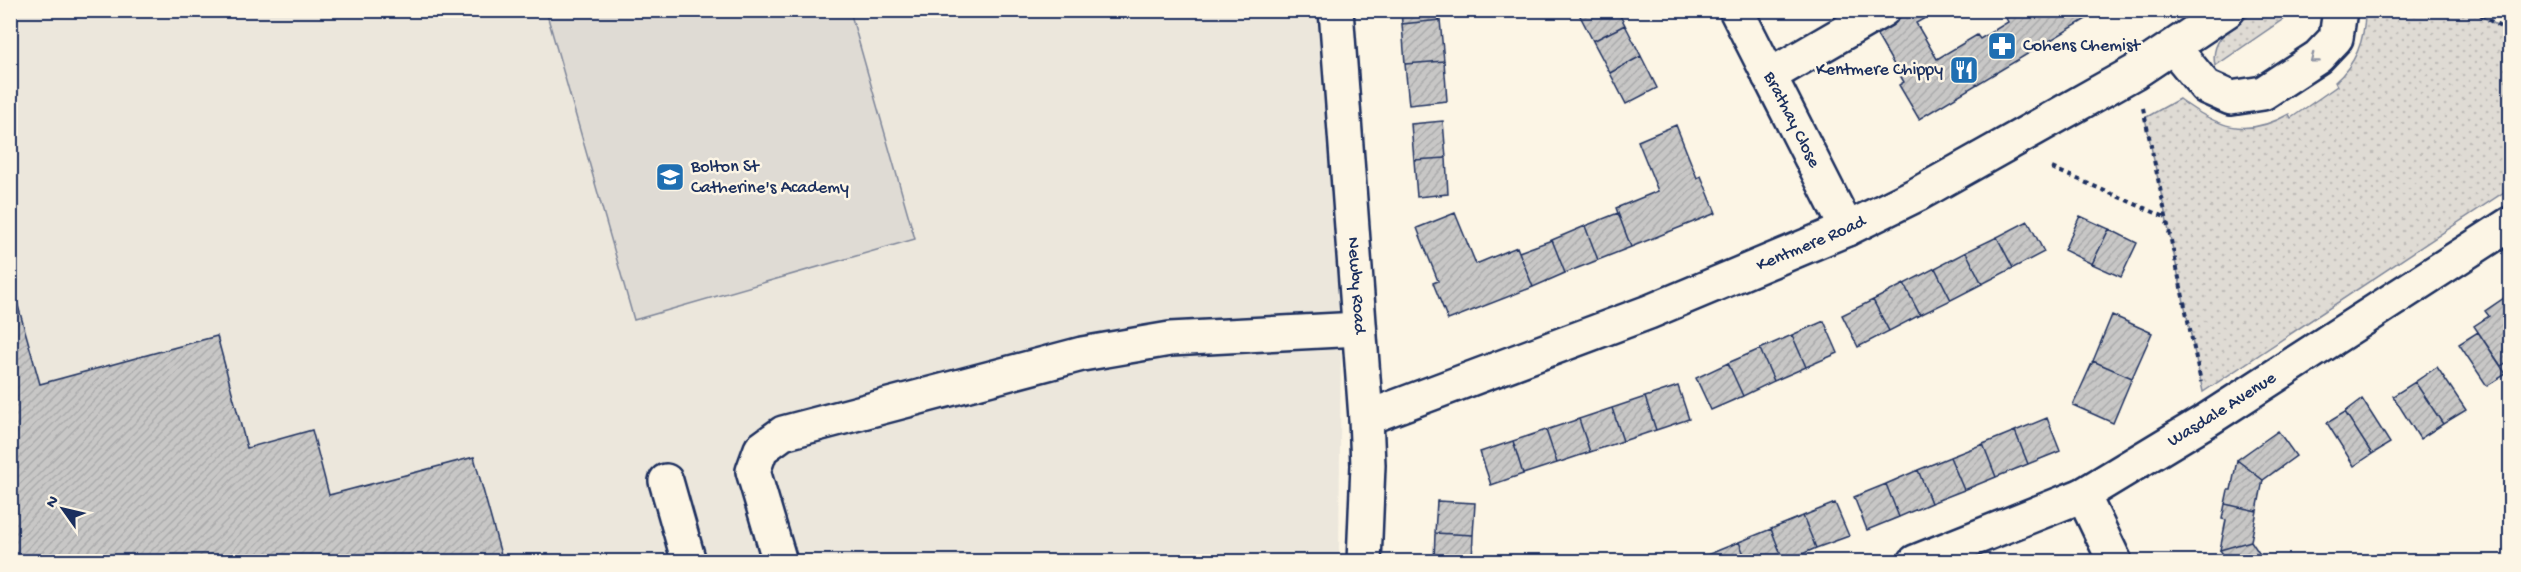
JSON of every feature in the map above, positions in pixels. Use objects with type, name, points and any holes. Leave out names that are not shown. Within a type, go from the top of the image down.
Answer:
[{"type":"street","name":"Newby Road","points":[[1336,10],[1366,418],[1368,465],[1364,561]]},
{"type":"street","name":"Brathay Close","points":[[1736,10],[1847,229]]},
{"type":"street","points":[[1769,76],[1883,10]]},
{"type":"street","name":"Kentmere Road","points":[[1366,418],[1649,312],[1847,229],[1918,194],[2135,72],[2228,10]]},
{"type":"street","points":[[2174,48],[2206,87],[2231,98],[2263,93],[2318,57],[2336,38],[2340,10]]},
{"type":"street","name":"Wasdale Avenue","points":[[1915,561],[2082,495],[2207,420],[2511,224]]},
{"type":"street","points":[[780,561],[753,471],[761,449],[783,433],[1082,354],[1170,339],[1359,329]]},
{"type":"street","points":[[666,481],[688,561]]},
{"type":"street","points":[[2082,495],[2115,561]]},
{"type":"path","points":[[2473,10],[2511,33]]},
{"type":"path","points":[[2135,72],[2203,392]]},
{"type":"path","points":[[2052,168],[2166,218]]},
{"type":"shaded area","name":"Bolton St Catherine's Academy","points":[[10,11],[1320,11],[1341,343],[1339,561],[11,561]]},
{"type":"shaded area","points":[[546,11],[850,11],[915,239],[634,320]]},
{"type":"shaded area","points":[[2256,11],[2295,11],[2215,66],[2214,56],[2220,39],[2232,27]]},
{"type":"shaded area","points":[[2365,11],[2473,11],[2510,33],[2510,188],[2203,392],[2145,118],[2179,99],[2206,117],[2232,126],[2245,128],[2259,126],[2289,114],[2291,118],[2337,86],[2335,82],[2349,67],[2358,50]]},
{"type":"building","points":[[1401,10],[1440,10],[1440,20],[1402,24]]},
{"type":"building","points":[[1577,10],[1617,10],[1625,25],[1593,41]]},
{"type":"building","points":[[1912,10],[1924,10],[1927,17],[1916,23],[1937,59],[1977,35],[1980,39],[2008,22],[2006,18],[2019,10],[2101,10],[1919,119],[1899,85],[1904,82],[1875,32]]},
{"type":"building","points":[[1440,20],[1444,61],[1405,64],[1402,24]]},
{"type":"building","points":[[1625,25],[1641,56],[1610,73],[1593,41]]},
{"type":"building","points":[[1641,56],[1657,88],[1626,104],[1610,73]]},
{"type":"building","points":[[1444,61],[1447,101],[1409,105],[1405,64]]},
{"type":"building","points":[[1443,121],[1446,158],[1414,160],[1411,124]]},
{"type":"building","points":[[1676,125],[1697,178],[1701,176],[1716,213],[1631,247],[1616,208],[1658,191],[1638,141]]},
{"type":"building","points":[[1446,158],[1448,194],[1417,197],[1414,160]]},
{"type":"building","points":[[1455,213],[1476,264],[1517,247],[1533,287],[1448,320],[1433,283],[1438,281],[1417,228]]},
{"type":"building","points":[[1618,213],[1631,247],[1598,260],[1585,226]]},
{"type":"building","points":[[2080,216],[2109,229],[2092,264],[2064,250]]},
{"type":"building","points":[[2028,221],[2044,252],[2013,268],[1997,237]]},
{"type":"building","points":[[1585,226],[1598,260],[1565,273],[1552,240]]},
{"type":"building","points":[[2109,229],[2137,243],[2121,277],[2092,264]]},
{"type":"building","points":[[1997,237],[2013,268],[1982,284],[1966,252]]},
{"type":"building","points":[[1552,240],[1565,273],[1533,287],[1519,252]]},
{"type":"building","points":[[1966,252],[1982,284],[1951,300],[1935,268]]},
{"type":"building","points":[[1935,268],[1951,300],[1920,315],[1904,284]]},
{"type":"building","points":[[1904,284],[1920,315],[1889,331],[1873,300]]},
{"type":"building","points":[[2510,294],[2510,360],[2501,366],[2474,326],[2489,316],[2485,311]]},
{"type":"building","points":[[15,295],[40,384],[217,336],[247,448],[312,430],[329,495],[474,457],[503,562],[10,562],[10,296]]},
{"type":"building","points":[[1873,300],[1889,331],[1858,347],[1842,315]]},
{"type":"building","points":[[2112,315],[2152,333],[2132,378],[2093,361]]},
{"type":"building","points":[[1824,321],[1838,353],[1806,367],[1792,335]]},
{"type":"building","points":[[2478,332],[2506,374],[2487,386],[2459,344]]},
{"type":"building","points":[[1792,335],[1806,367],[1774,381],[1760,349]]},
{"type":"building","points":[[1760,349],[1774,381],[1743,396],[1728,363]]},
{"type":"building","points":[[2093,361],[2132,378],[2113,423],[2073,405]]},
{"type":"building","points":[[1728,363],[1743,396],[1711,410],[1696,378]]},
{"type":"building","points":[[2437,367],[2466,410],[2443,424],[2415,382]]},
{"type":"building","points":[[2415,382],[2443,424],[2420,439],[2393,396]]},
{"type":"building","points":[[1678,386],[1689,419],[1656,430],[1645,397]]},
{"type":"building","points":[[1645,397],[1656,430],[1623,441],[1612,408]]},
{"type":"building","points":[[2362,399],[2390,443],[2372,454],[2345,412]]},
{"type":"building","points":[[1612,408],[1623,441],[1590,452],[1579,419]]},
{"type":"building","points":[[2345,412],[2372,454],[2354,466],[2327,423]]},
{"type":"building","points":[[2047,418],[2060,451],[2028,464],[2015,431]]},
{"type":"building","points":[[1579,419],[1590,452],[1557,463],[1546,430]]},
{"type":"building","points":[[1546,430],[1557,463],[1523,474],[1513,441]]},
{"type":"building","points":[[2015,431],[2028,464],[1996,477],[1983,444]]},
{"type":"building","points":[[2278,431],[2296,456],[2263,480],[2237,460]]},
{"type":"building","points":[[1513,441],[1523,474],[1491,485],[1480,452]]},
{"type":"building","points":[[1983,444],[1996,477],[1964,490],[1950,457]]},
{"type":"building","points":[[1950,457],[1964,490],[1931,503],[1918,470]]},
{"type":"building","points":[[2237,460],[2263,480],[2257,511],[2225,504],[2228,490],[2231,490]]},
{"type":"building","points":[[1918,470],[1931,503],[1899,517],[1886,484]]},
{"type":"building","points":[[1886,484],[1899,517],[1867,530],[1854,497]]},
{"type":"building","points":[[1437,501],[1475,503],[1473,535],[1435,533]]},
{"type":"building","points":[[1835,503],[1849,536],[1816,548],[1803,516]]},
{"type":"building","points":[[2225,504],[2257,511],[2251,541],[2220,550],[2226,520],[2222,519]]},
{"type":"building","points":[[1803,516],[1816,548],[1784,562],[1771,529]]},
{"type":"building","points":[[1771,529],[1784,562],[1747,562],[1739,542]]},
{"type":"building","points":[[1435,533],[1473,535],[1472,562],[1434,562]]},
{"type":"building","points":[[2251,541],[2265,562],[2228,562],[2220,550]]},
{"type":"building","points":[[1739,542],[1747,562],[1709,562],[1707,555]]},
{"type":"place","name":"Cohens Chemist","points":[[2002,46]]},
{"type":"place","name":"Kentmere Chippy","points":[[1964,70]]},
{"type":"place","name":"Bolton St Catherine's Academy","points":[[670,177]]}]
